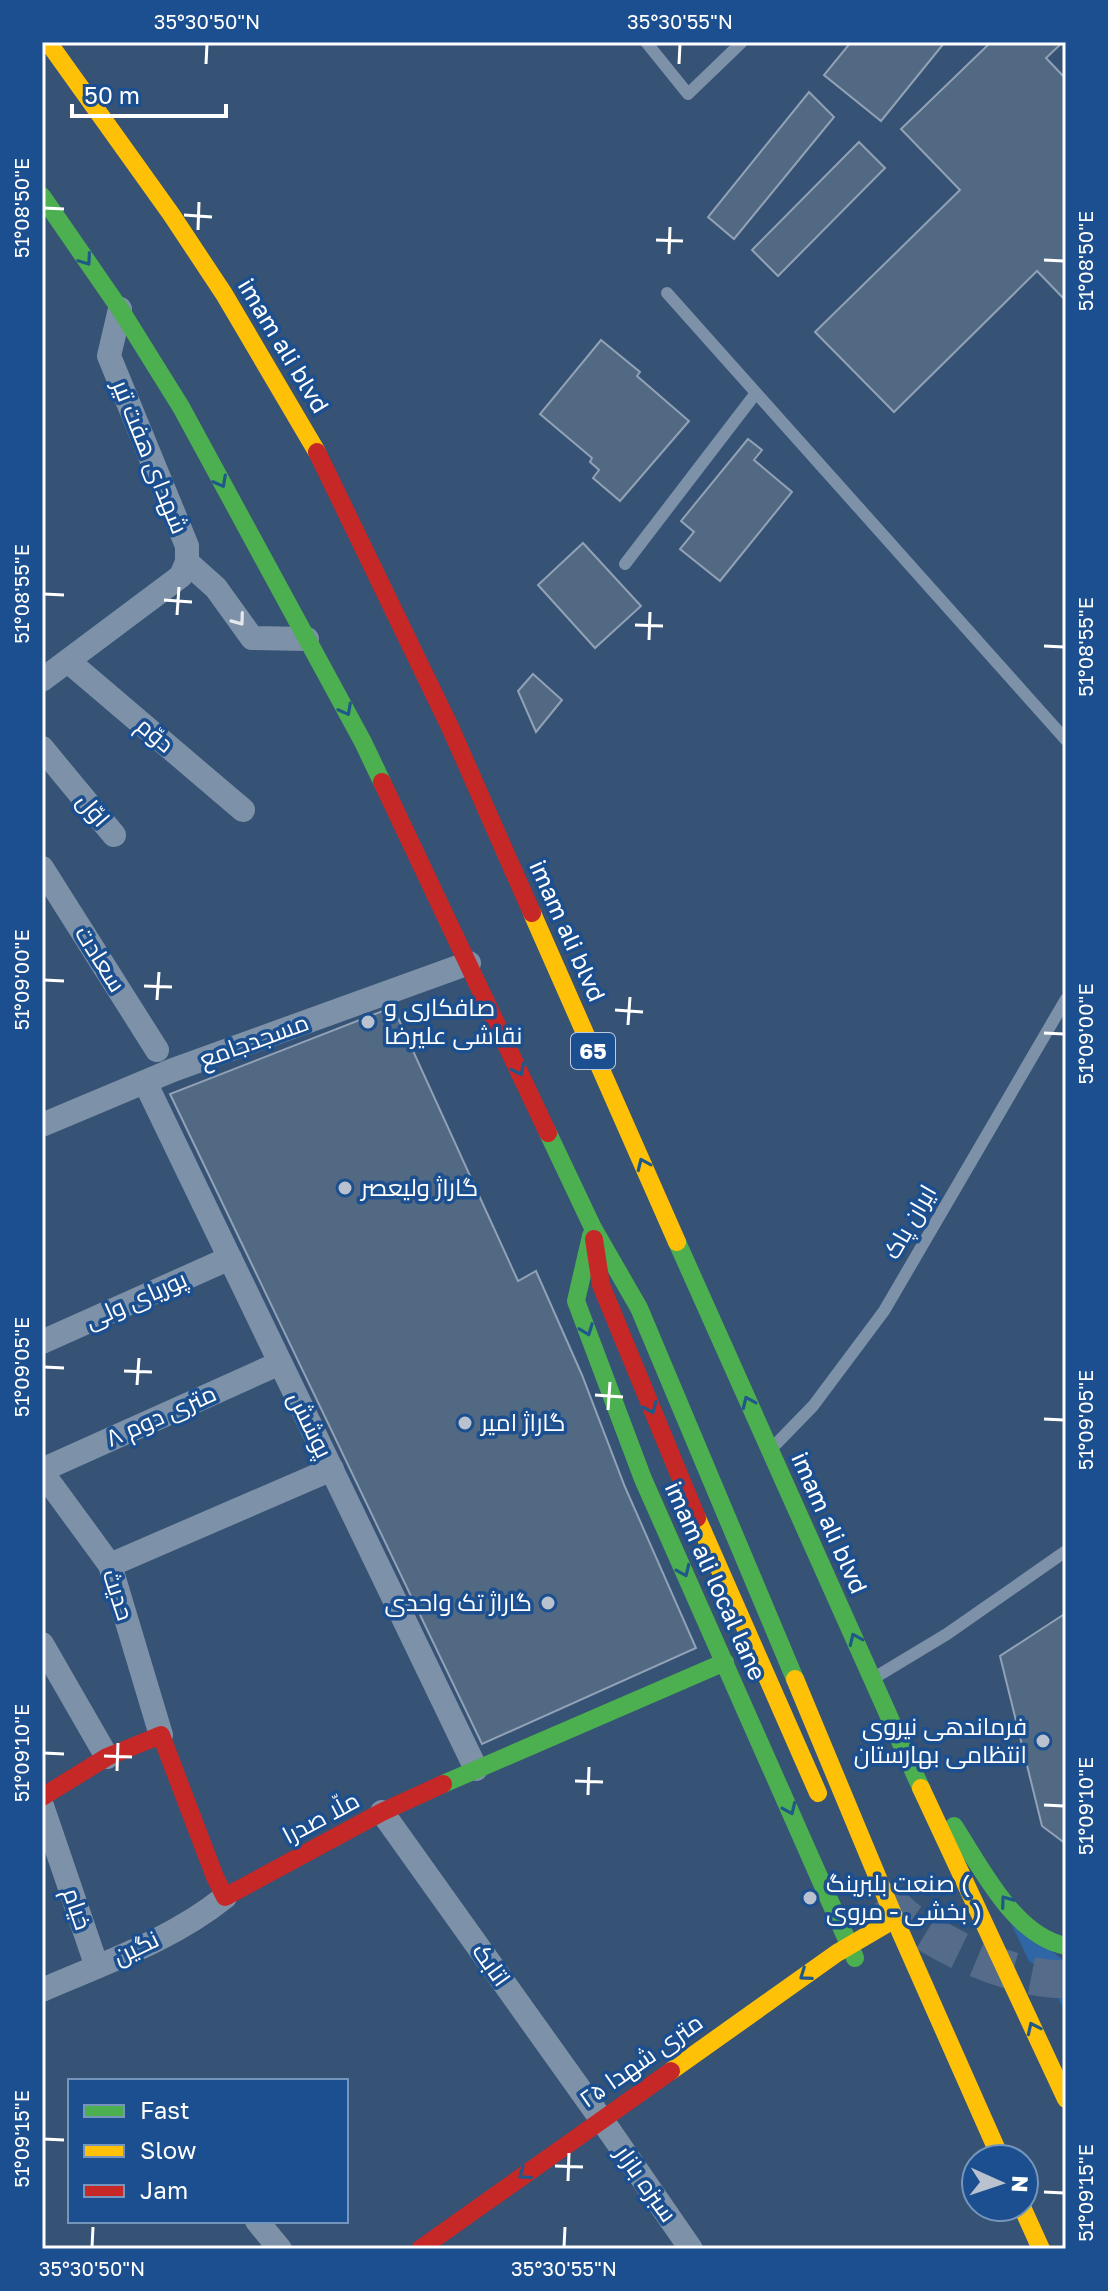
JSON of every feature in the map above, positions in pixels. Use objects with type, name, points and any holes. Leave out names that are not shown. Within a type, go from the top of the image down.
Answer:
[{"type":"main road","name":"imam ali blvd","points":[[48,42],[215,280],[313,444],[450,727],[903,1748],[1066,2099]]},
{"type":"main road","points":[[42,196],[120,309],[181,407],[363,742],[593,1228],[639,1308],[898,1925],[994,2143]]},
{"type":"main road","points":[[593,1228],[601,1285],[720,1573],[818,1793]]},
{"type":"main road","name":"imam ali local lane","points":[[593,1228],[576,1301],[643,1479],[852,1952]]},
{"type":"main road","name":"ملّا صدرا","points":[[225,1897],[382,1812],[725,1662]]},
{"type":"main road","points":[[42,1797],[107,1757],[161,1735],[225,1897]]},
{"type":"main road","points":[[903,1748],[1020,1920],[1052,1944],[1066,1946]]},
{"type":"main road","name":"۲۵ متری شهدا","points":[[420,2249],[606,2126],[852,1952],[898,1925]]},
{"type":"main road","name":"۲۵ متری شهدا","points":[[552,2177],[606,2126]]},
{"type":"main road","points":[[1029,2223],[1041,2249]]},
{"type":"street","name":"شهدای هفت تیر","points":[[42,680],[181,576],[187,562],[187,546],[109,356],[120,309]]},
{"type":"street","points":[[187,562],[216,588],[252,638],[307,639]]},
{"type":"street","name":"دوّم","points":[[68,661],[243,810]]},
{"type":"street","name":"اوّل","points":[[42,748],[114,835]]},
{"type":"street","name":"سعادت","points":[[42,868],[157,1050]]},
{"type":"street","name":"مسجدجامع","points":[[42,1125],[145,1082],[469,963]]},
{"type":"street","name":"پوشش","points":[[145,1082],[476,1769]]},
{"type":"street","name":"پوریای ولی","points":[[42,1342],[230,1258]]},
{"type":"street","name":"۸ متری دوم","points":[[42,1471],[280,1363]]},
{"type":"street","points":[[110,1565],[332,1469]]},
{"type":"street","name":"حدیث","points":[[42,1471],[110,1565],[161,1735]]},
{"type":"street","points":[[42,1644],[107,1757]]},
{"type":"street","name":"خیام","points":[[42,1806],[97,1967]]},
{"type":"street","name":"اتابک","points":[[382,1812],[606,2126]]},
{"type":"street","name":"نگین","points":[[42,1990],[131,1952],[204,1914],[225,1897]]},
{"type":"street","name":"سبزه بازار","points":[[606,2126],[691,2249]]},
{"type":"street","points":[[259,2223],[280,2249]]},
{"type":"lane","points":[[646,42],[688,94],[742,42]]},
{"type":"lane","points":[[667,293],[1066,740]]},
{"type":"lane","points":[[625,564],[756,393]]},
{"type":"lane","name":"ایران پاک","points":[[770,1451],[813,1406],[884,1311],[1066,999]]},
{"type":"lane","points":[[873,1679],[947,1634],[1066,1551]]},
{"type":"shaded area","points":[[1009,1919],[1066,1962],[1066,2015],[1046,1972],[1029,1961]]},
{"type":"building","points":[[851,42],[945,42],[881,121],[824,75]]},
{"type":"building","points":[[991,42],[1063,42],[1046,58],[1066,79],[1066,301],[1037,271],[894,412],[815,332],[960,190],[901,129]]},
{"type":"building","points":[[809,92],[834,117],[734,239],[708,217]]},
{"type":"building","points":[[859,142],[885,168],[778,276],[752,250]]},
{"type":"building","points":[[601,340],[640,372],[637,376],[689,421],[620,501],[593,478],[599,470],[590,462],[592,458],[540,414]]},
{"type":"building","points":[[748,439],[762,450],[754,460],[792,492],[720,581],[680,549],[694,532],[681,521]]},
{"type":"building","points":[[583,543],[641,606],[595,648],[538,585]]},
{"type":"building","points":[[533,674],[562,700],[536,732],[518,691]]},
{"type":"building","points":[[393,1007],[518,1281],[536,1271],[582,1375],[625,1487],[696,1648],[482,1744],[170,1094]]},
{"type":"building","name":"فرماندهی نیروی انتظامی بهارستان","points":[[1066,1613],[1066,1844],[1042,1826],[1000,1656]]},
{"type":"tunnel","points":[[883,1896],[905,1918],[960,1951],[1026,1975],[1066,1979]]},
{"type":"traffic: fast","points":[[42,196],[120,309],[181,407],[382,782]]},
{"type":"traffic: fast","points":[[548,1133],[593,1228],[639,1308],[795,1679]]},
{"type":"traffic: fast","points":[[591,1236],[576,1301],[643,1479],[855,1958]]},
{"type":"traffic: fast","points":[[677,1242],[921,1788]]},
{"type":"traffic: fast","points":[[443,1784],[725,1662]]},
{"type":"traffic: fast","points":[[954,1826],[1015,1914],[1047,1940],[1066,1946]]},
{"type":"traffic: slow","points":[[48,42],[224,294],[317,452]]},
{"type":"traffic: slow","points":[[532,913],[677,1242]]},
{"type":"traffic: slow","points":[[697,1518],[818,1793]]},
{"type":"traffic: slow","points":[[795,1679],[900,1931],[994,2143]]},
{"type":"traffic: slow","points":[[921,1788],[1066,2099]]},
{"type":"traffic: slow","points":[[671,2071],[837,1953],[895,1919]]},
{"type":"traffic: slow","points":[[1029,2223],[1041,2249]]},
{"type":"traffic: jam","points":[[317,452],[450,727],[532,913]]},
{"type":"traffic: jam","points":[[382,782],[548,1133]]},
{"type":"traffic: jam","points":[[594,1239],[601,1285],[697,1518]]},
{"type":"traffic: jam","points":[[42,1797],[107,1757],[161,1735],[225,1897],[382,1812],[443,1784]]},
{"type":"traffic: jam","points":[[420,2249],[671,2071]]},
{"type":"place","name":"صافکاری و نقاشی عليرضا","points":[[368,1022]]},
{"type":"place","name":"گاراژ ولیعصر","points":[[345,1188]]},
{"type":"place","name":"گاراژ امیر","points":[[465,1423]]},
{"type":"place","name":"گاراژ تک واحدی","points":[[548,1603]]},
{"type":"place","name":"فرماندهی نیروی انتظامی بهارستان","points":[[1043,1741]]},
{"type":"place","name":"صنعت بلبرینگ ( بخشی - مروی )","points":[[810,1898]]}]
